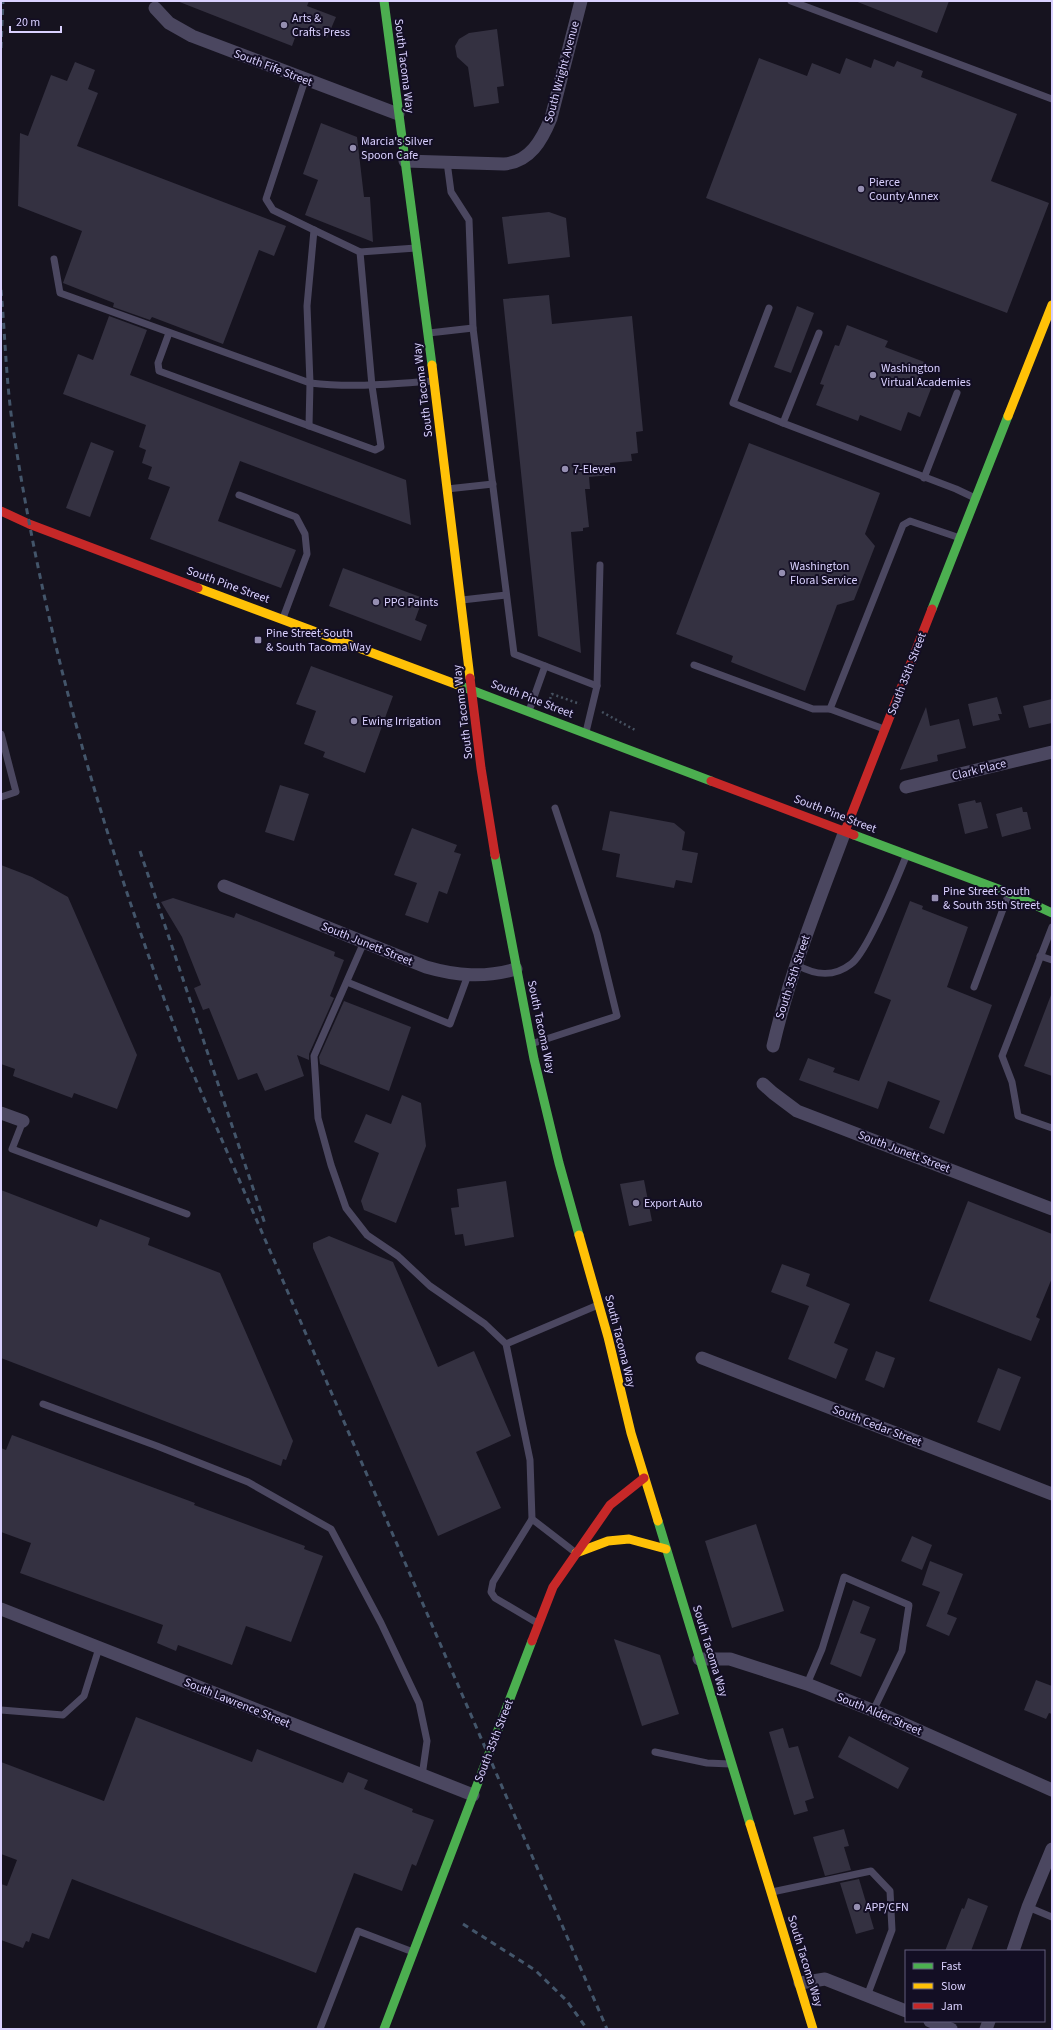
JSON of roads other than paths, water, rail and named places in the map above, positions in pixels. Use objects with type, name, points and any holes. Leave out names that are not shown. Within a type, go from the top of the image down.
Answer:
[{"type":"main road","name":"South Tacoma Way","points":[[384,1],[462,600],[481,768],[516,969],[531,1044],[559,1163],[599,1305],[630,1433],[814,2029]]},
{"type":"main road","name":"South 35th Street","points":[[845,831],[1052,305]]},
{"type":"main road","name":"South Pine Street","points":[[1,511],[29,524],[1009,893],[1052,913]]},
{"type":"main road","name":"South 35th Street","points":[[384,2029],[553,1587],[610,1505],[644,1478]]},
{"type":"main road","points":[[576,1553],[608,1541],[630,1539],[666,1549]]},
{"type":"street","name":"South Wright Avenue","points":[[405,161],[514,164],[530,154],[545,131],[551,118],[581,1]]},
{"type":"street","name":"South Fife Street","points":[[154,5],[169,23],[192,36],[398,114]]},
{"type":"street","name":"Clark Place","points":[[906,787],[1052,752]]},
{"type":"street","name":"South 35th Street","points":[[773,1046],[779,1017],[845,831]]},
{"type":"street","name":"South Junett Street","points":[[224,886],[426,967],[468,975],[492,975],[516,969]]},
{"type":"street","name":"South Junett Street","points":[[763,1084],[797,1111],[1052,1209]]},
{"type":"street","points":[[1,1112],[23,1121]]},
{"type":"street","name":"South Cedar Street","points":[[702,1358],[1052,1494]]},
{"type":"street","name":"South Lawrence Street","points":[[1,1609],[473,1795]]},
{"type":"street","name":"South Alder Street","points":[[700,1658],[730,1659],[807,1684],[873,1711],[1052,1790]]},
{"type":"street","points":[[1013,1950],[1028,1907],[1052,1849]]},
{"type":"street","points":[[800,1983],[825,1979],[905,2011]]},
{"type":"street","points":[[933,2022],[951,2029]]},
{"type":"lane","points":[[791,1],[1052,99]]},
{"type":"lane","points":[[305,80],[266,199],[273,210],[360,252],[416,248]]},
{"type":"lane","points":[[447,162],[451,192],[469,220],[473,328],[494,484],[514,654],[597,686]]},
{"type":"lane","points":[[309,426],[310,383],[307,306],[314,230]]},
{"type":"lane","points":[[169,333],[158,363],[159,371],[375,450],[381,447],[372,386],[360,252]]},
{"type":"lane","points":[[54,259],[60,293],[310,383],[334,386],[372,386],[434,380]]},
{"type":"lane","points":[[769,308],[733,404],[976,498]]},
{"type":"lane","points":[[428,333],[473,328]]},
{"type":"lane","points":[[783,423],[819,333]]},
{"type":"lane","points":[[924,478],[957,393]]},
{"type":"lane","points":[[447,489],[494,484]]},
{"type":"lane","points":[[239,495],[296,517],[305,534],[307,554],[282,618]]},
{"type":"lane","points":[[830,710],[903,525],[910,521],[960,538]]},
{"type":"lane","points":[[586,733],[597,686],[600,566]]},
{"type":"lane","points":[[462,600],[506,595]]},
{"type":"lane","points":[[694,665],[813,709],[830,710],[885,729]]},
{"type":"lane","points":[[529,711],[545,666]]},
{"type":"lane","points":[[1,734],[16,792],[1,797]]},
{"type":"lane","points":[[531,1044],[617,1016],[597,934],[555,808]]},
{"type":"lane","points":[[797,965],[809,972],[824,975],[852,964],[866,943],[907,854]]},
{"type":"lane","points":[[974,987],[1009,893]]},
{"type":"lane","points":[[1052,926],[1002,1056],[1012,1082],[1018,1116],[1052,1128]]},
{"type":"lane","points":[[364,942],[314,1056],[318,1118],[331,1165],[346,1208],[367,1234],[419,1273],[430,1286],[485,1324],[506,1344],[530,1460],[532,1519],[493,1582],[491,1592],[495,1598],[539,1624]]},
{"type":"lane","points":[[1040,956],[1052,960]]},
{"type":"lane","points":[[347,982],[450,1024],[468,975]]},
{"type":"lane","points":[[23,1121],[12,1149],[187,1214]]},
{"type":"lane","points":[[506,1344],[599,1305]]},
{"type":"lane","points":[[43,1404],[157,1446],[248,1482],[331,1529],[381,1623],[419,1703],[427,1741],[422,1776]]},
{"type":"lane","points":[[532,1519],[576,1553]]},
{"type":"lane","points":[[807,1684],[829,1627],[844,1577],[909,1605],[902,1651],[873,1711]]},
{"type":"lane","points":[[1,1710],[63,1715],[84,1696],[99,1648]]},
{"type":"lane","points":[[655,1752],[706,1763],[732,1764]]},
{"type":"lane","points":[[772,1892],[871,1871],[890,1891],[892,1930],[867,1996]]},
{"type":"lane","points":[[1028,1907],[1052,1917]]},
{"type":"lane","points":[[320,2029],[358,1931],[413,1952]]},
{"type":"railway","points":[[1,48],[3,1]]},
{"type":"railway","points":[[1,290],[12,421],[25,503],[60,664],[81,744],[105,823],[157,980],[186,1057],[607,2029]]},
{"type":"railway","points":[[140,851],[265,1224]]},
{"type":"railway","points":[[463,1924],[535,1970],[567,2001],[587,2029]]},
{"type":"place","name":"Arts & Crafts Press","points":[[284,25]]},
{"type":"place","name":"Marcia's Silver Spoon Cafe","points":[[353,148]]},
{"type":"place","name":"Pierce County Annex","points":[[861,189]]},
{"type":"place","name":"Washington Virtual Academies","points":[[873,375]]},
{"type":"place","name":"7-Eleven","points":[[565,469]]},
{"type":"place","name":"Washington Floral Service","points":[[782,573]]},
{"type":"place","name":"PPG Paints","points":[[376,602]]},
{"type":"place","name":"Pine Street South & South Tacoma Way","points":[[258,640]]},
{"type":"place","name":"Ewing Irrigation","points":[[354,721]]},
{"type":"place","name":"Pine Street South & South 35th Street","points":[[935,898]]},
{"type":"place","name":"Export Auto","points":[[636,1203]]},
{"type":"place","name":"APP/CFN","points":[[857,1907]]}]
